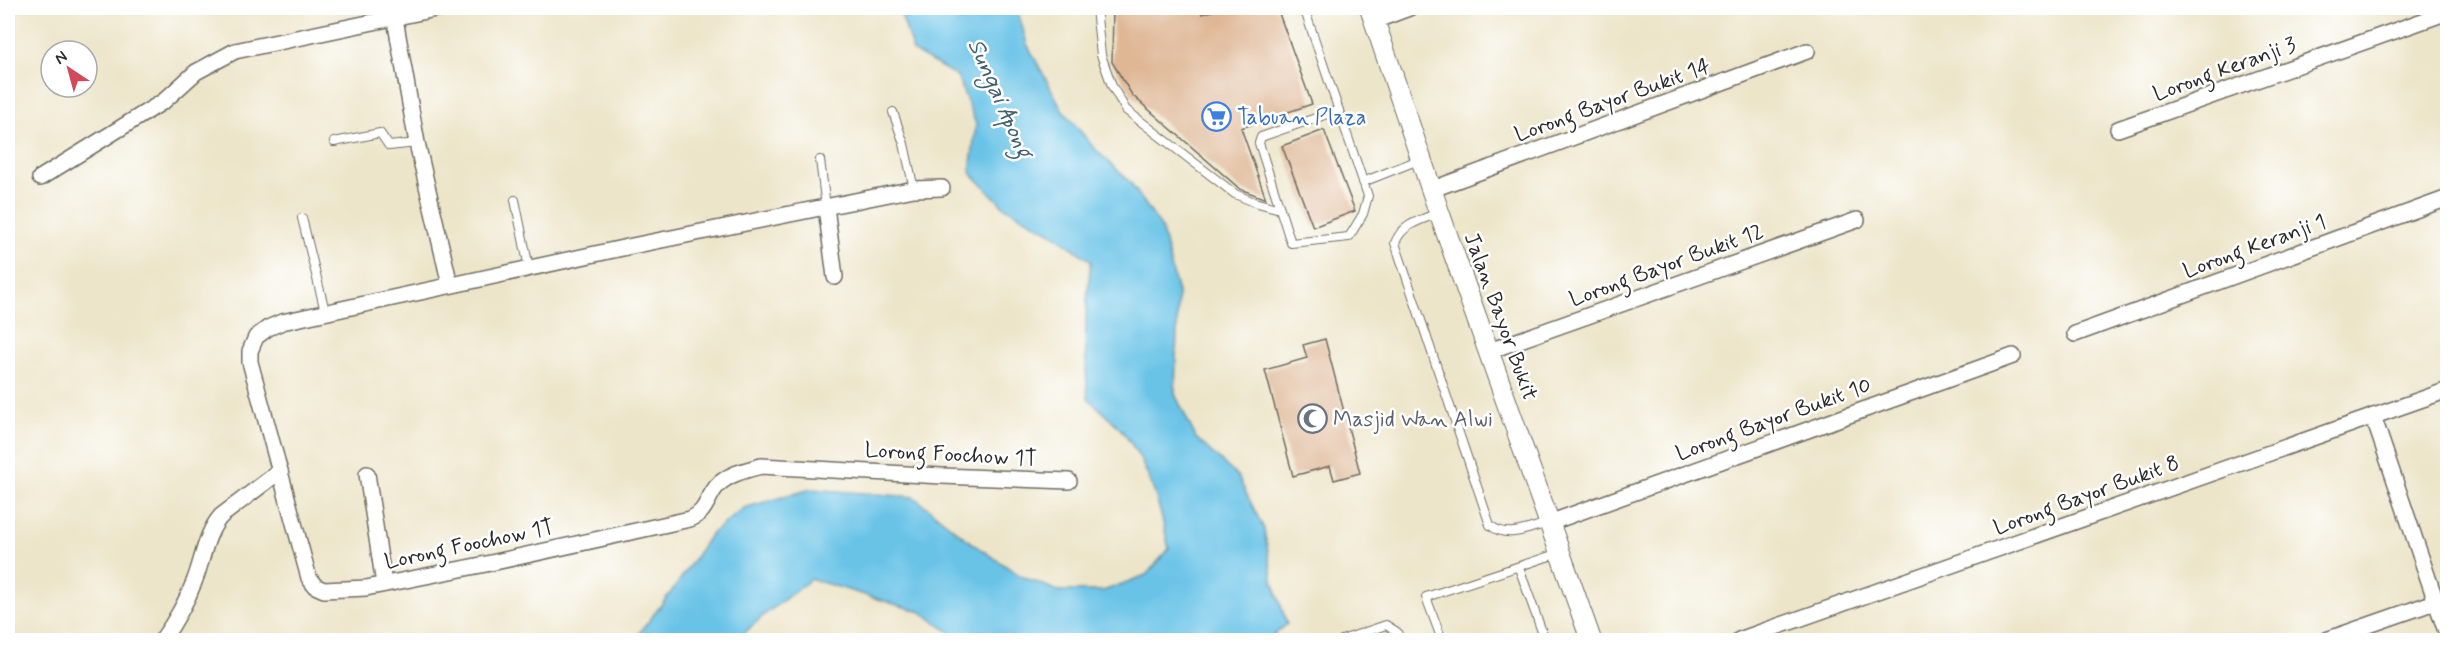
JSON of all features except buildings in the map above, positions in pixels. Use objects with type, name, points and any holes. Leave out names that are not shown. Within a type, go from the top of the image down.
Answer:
[{"type":"street","points":[[40,178],[164,101],[196,72],[235,51],[440,8]]},
{"type":"street","points":[[1372,14],[1409,8]]},
{"type":"street","name":"Lorong Keranji 3","points":[[2118,129],[2448,12]]},
{"type":"street","name":"Jalan Bayor Bukit","points":[[1372,14],[1439,212],[1591,640]]},
{"type":"street","points":[[395,19],[417,143],[450,285]]},
{"type":"street","name":"Lorong Bayor Bukit 14","points":[[1433,189],[1808,51]]},
{"type":"street","name":"Lorong Foochow 1T","points":[[942,188],[914,189],[530,268],[325,311],[268,328],[256,337],[250,351],[250,362],[309,578],[315,586],[324,590],[336,591],[384,584],[690,519],[704,510],[718,485],[739,472],[761,466],[1069,481]]},
{"type":"street","name":"Lorong Keranji 1","points":[[2075,334],[2448,198]]},
{"type":"street","points":[[826,207],[835,277]]},
{"type":"street","name":"Lorong Bayor Bukit 12","points":[[1489,351],[1857,220]]},
{"type":"street","name":"Lorong Bayor Bukit 10","points":[[1549,522],[2013,356]]},
{"type":"street","name":"Lorong Bayor Bukit 8","points":[[1739,640],[2448,390]]},
{"type":"street","points":[[2373,416],[2448,637]]},
{"type":"street","points":[[162,640],[182,610],[203,559],[210,533],[221,516],[280,471]]},
{"type":"street","points":[[367,474],[384,584]]},
{"type":"street","points":[[2326,640],[2435,602]]},
{"type":"lane","points":[[1096,8],[1101,56],[1112,86],[1126,110],[1235,194],[1280,209]]},
{"type":"lane","points":[[1304,8],[1339,110],[1368,196],[1363,214],[1349,237],[1291,243],[1259,143],[1261,136],[1339,110]]},
{"type":"lane","points":[[893,112],[904,144],[914,189]]},
{"type":"lane","points":[[334,141],[380,133],[389,146],[417,143]]},
{"type":"lane","points":[[1363,182],[1422,159]]},
{"type":"lane","points":[[820,160],[826,207]]},
{"type":"lane","points":[[515,200],[530,268]]},
{"type":"lane","points":[[1439,212],[1408,225],[1399,233],[1395,243],[1490,525],[1498,531],[1507,533],[1549,522]]},
{"type":"lane","points":[[302,218],[325,311]]},
{"type":"lane","points":[[1442,640],[1426,597],[1560,553]]},
{"type":"lane","points":[[1519,568],[1545,640]]},
{"type":"lane","points":[[1342,640],[1386,625],[1397,632],[1400,640]]},
{"type":"water","name":"Sungai Apong","points":[[899,8],[1017,8],[1027,44],[1062,109],[1095,149],[1130,182],[1161,227],[1178,293],[1175,394],[1196,438],[1238,477],[1264,529],[1273,581],[1287,624],[1268,640],[961,640],[921,612],[811,579],[764,615],[737,640],[634,640],[678,583],[710,535],[744,508],[811,489],[914,497],[973,544],[1021,576],[1058,591],[1103,591],[1146,575],[1169,549],[1158,503],[1140,458],[1122,431],[1088,398],[1086,330],[1091,261],[1053,234],[1003,206],[970,172],[976,124],[957,76],[913,51]]},
{"type":"place","name":"Tabuan Plaza","points":[[1216,116]]},
{"type":"place","name":"Masjid Wan Alwi","points":[[1312,418]]}]
